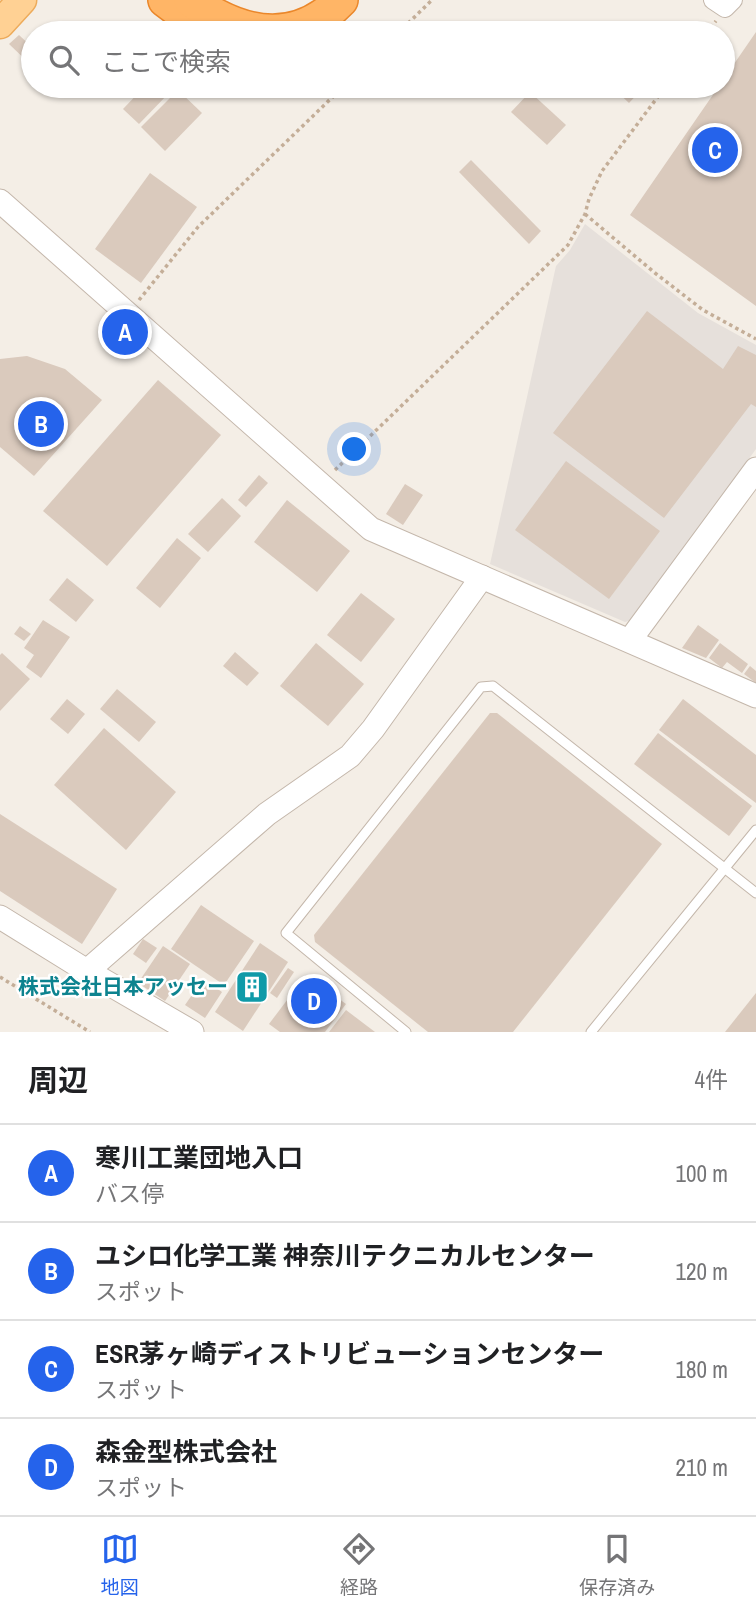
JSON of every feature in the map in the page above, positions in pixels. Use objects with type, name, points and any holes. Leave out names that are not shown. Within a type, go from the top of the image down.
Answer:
[{"type":"highway","points":[[165,0],[191,21]]},
{"type":"highway","points":[[191,0],[227,21]]},
{"type":"highway","points":[[313,21],[341,0]]},
{"type":"highway","points":[[346,21],[363,0]]},
{"type":"main road","points":[[0,24],[22,0]]},
{"type":"street","points":[[713,0],[725,8],[733,0]]},
{"type":"street","points":[[0,201],[371,529],[756,696]]},
{"type":"street","points":[[630,640],[756,469]]},
{"type":"street","points":[[87,971],[267,814],[350,756],[373,729],[482,577]]},
{"type":"street","points":[[0,916],[192,1032]]},
{"type":"lane","points":[[406,1032],[286,933],[481,687],[493,686],[756,893]]},
{"type":"lane","points":[[591,1032],[756,830]]},
{"type":"path","points":[[410,21],[432,0]]},
{"type":"path","points":[[128,312],[198,227],[332,98]]},
{"type":"path","points":[[320,483],[568,245],[585,214],[602,171],[657,98]]},
{"type":"path","points":[[585,214],[703,310],[756,339]]},
{"type":"path","points":[[0,977],[90,1032]]},
{"type":"shaded area","points":[[585,224],[698,313],[756,345],[756,449],[632,620],[625,622],[490,564],[556,266],[570,250]]},
{"type":"building","points":[[756,32],[756,306],[630,215],[711,98],[735,98],[735,63]]},
{"type":"building","points":[[19,35],[21,37],[21,56],[9,44]]},
{"type":"building","points":[[134,98],[164,98],[139,124],[123,109]]},
{"type":"building","points":[[170,98],[186,98],[202,113],[165,151],[141,127]]},
{"type":"building","points":[[524,98],[537,98],[566,125],[547,145],[511,112]]},
{"type":"building","points":[[471,160],[541,231],[529,244],[459,172]]},
{"type":"building","points":[[150,173],[197,207],[141,283],[95,249]]},
{"type":"building","points":[[647,311],[723,369],[738,346],[756,355],[756,407],[751,404],[664,518],[553,433]]},
{"type":"building","points":[[27,356],[65,369],[102,400],[34,476],[0,447],[0,359]]},
{"type":"building","points":[[158,380],[221,435],[107,566],[43,511]]},
{"type":"building","points":[[566,461],[660,531],[609,599],[515,530]]},
{"type":"building","points":[[259,475],[268,483],[246,507],[238,500]]},
{"type":"building","points":[[405,484],[423,495],[403,525],[386,514]]},
{"type":"building","points":[[222,498],[241,516],[208,552],[188,534]]},
{"type":"building","points":[[287,500],[350,551],[317,592],[254,542]]},
{"type":"building","points":[[177,538],[201,558],[160,608],[136,588]]},
{"type":"building","points":[[67,578],[94,600],[76,622],[49,600]]},
{"type":"building","points":[[361,593],[395,619],[361,662],[327,635]]},
{"type":"building","points":[[43,620],[70,637],[41,678],[26,667],[34,655],[24,648]]},
{"type":"building","points":[[698,625],[719,640],[706,658],[682,648]]},
{"type":"building","points":[[20,626],[31,634],[24,641],[14,634]]},
{"type":"building","points":[[316,643],[364,684],[328,726],[280,686]]},
{"type":"building","points":[[720,643],[748,664],[742,673],[727,662],[722,668],[709,658]]},
{"type":"building","points":[[235,652],[259,673],[247,686],[223,666]]},
{"type":"building","points":[[2,653],[30,679],[0,711],[0,655]]},
{"type":"building","points":[[750,666],[756,671],[756,683],[744,674]]},
{"type":"building","points":[[117,689],[156,722],[139,742],[100,709]]},
{"type":"building","points":[[67,699],[85,714],[68,734],[50,719]]},
{"type":"building","points":[[683,699],[756,755],[756,803],[659,730]]},
{"type":"building","points":[[490,713],[497,713],[662,844],[513,1032],[428,1032],[315,942],[314,935]]},
{"type":"building","points":[[104,728],[176,792],[126,850],[54,785]]},
{"type":"building","points":[[658,733],[752,806],[729,836],[634,764]]},
{"type":"building","points":[[0,814],[117,889],[82,944],[0,891]]},
{"type":"building","points":[[201,905],[254,941],[224,985],[171,949]]},
{"type":"building","points":[[143,939],[157,948],[146,963],[133,954]]},
{"type":"building","name":"株式会社日本アッセー","points":[[260,943],[288,962],[243,1031],[215,1012]]},
{"type":"building","points":[[163,946],[190,964],[165,1001],[138,983]]},
{"type":"building","points":[[288,968],[294,972],[277,998],[270,993]]},
{"type":"building","points":[[306,975],[346,1004],[325,1032],[280,1032],[269,1024]]},
{"type":"building","points":[[203,979],[222,992],[205,1018],[185,1005]]},
{"type":"building","points":[[756,993],[756,1032],[725,1032]]},
{"type":"building","points":[[346,1010],[375,1032],[329,1032]]},
{"type":"place","name":"ESR茅ヶ崎ディストリビューションセンター","points":[[715,150]]},
{"type":"place","name":"寒川工業団地入口","points":[[125,332]]},
{"type":"place","name":"ユシロ化学工業 神奈川テクニカルセンター","points":[[41,424]]},
{"type":"place","name":"株式会社日本アッセー","points":[[252,987]]},
{"type":"place","name":"森金型株式会社","points":[[314,1001]]}]
